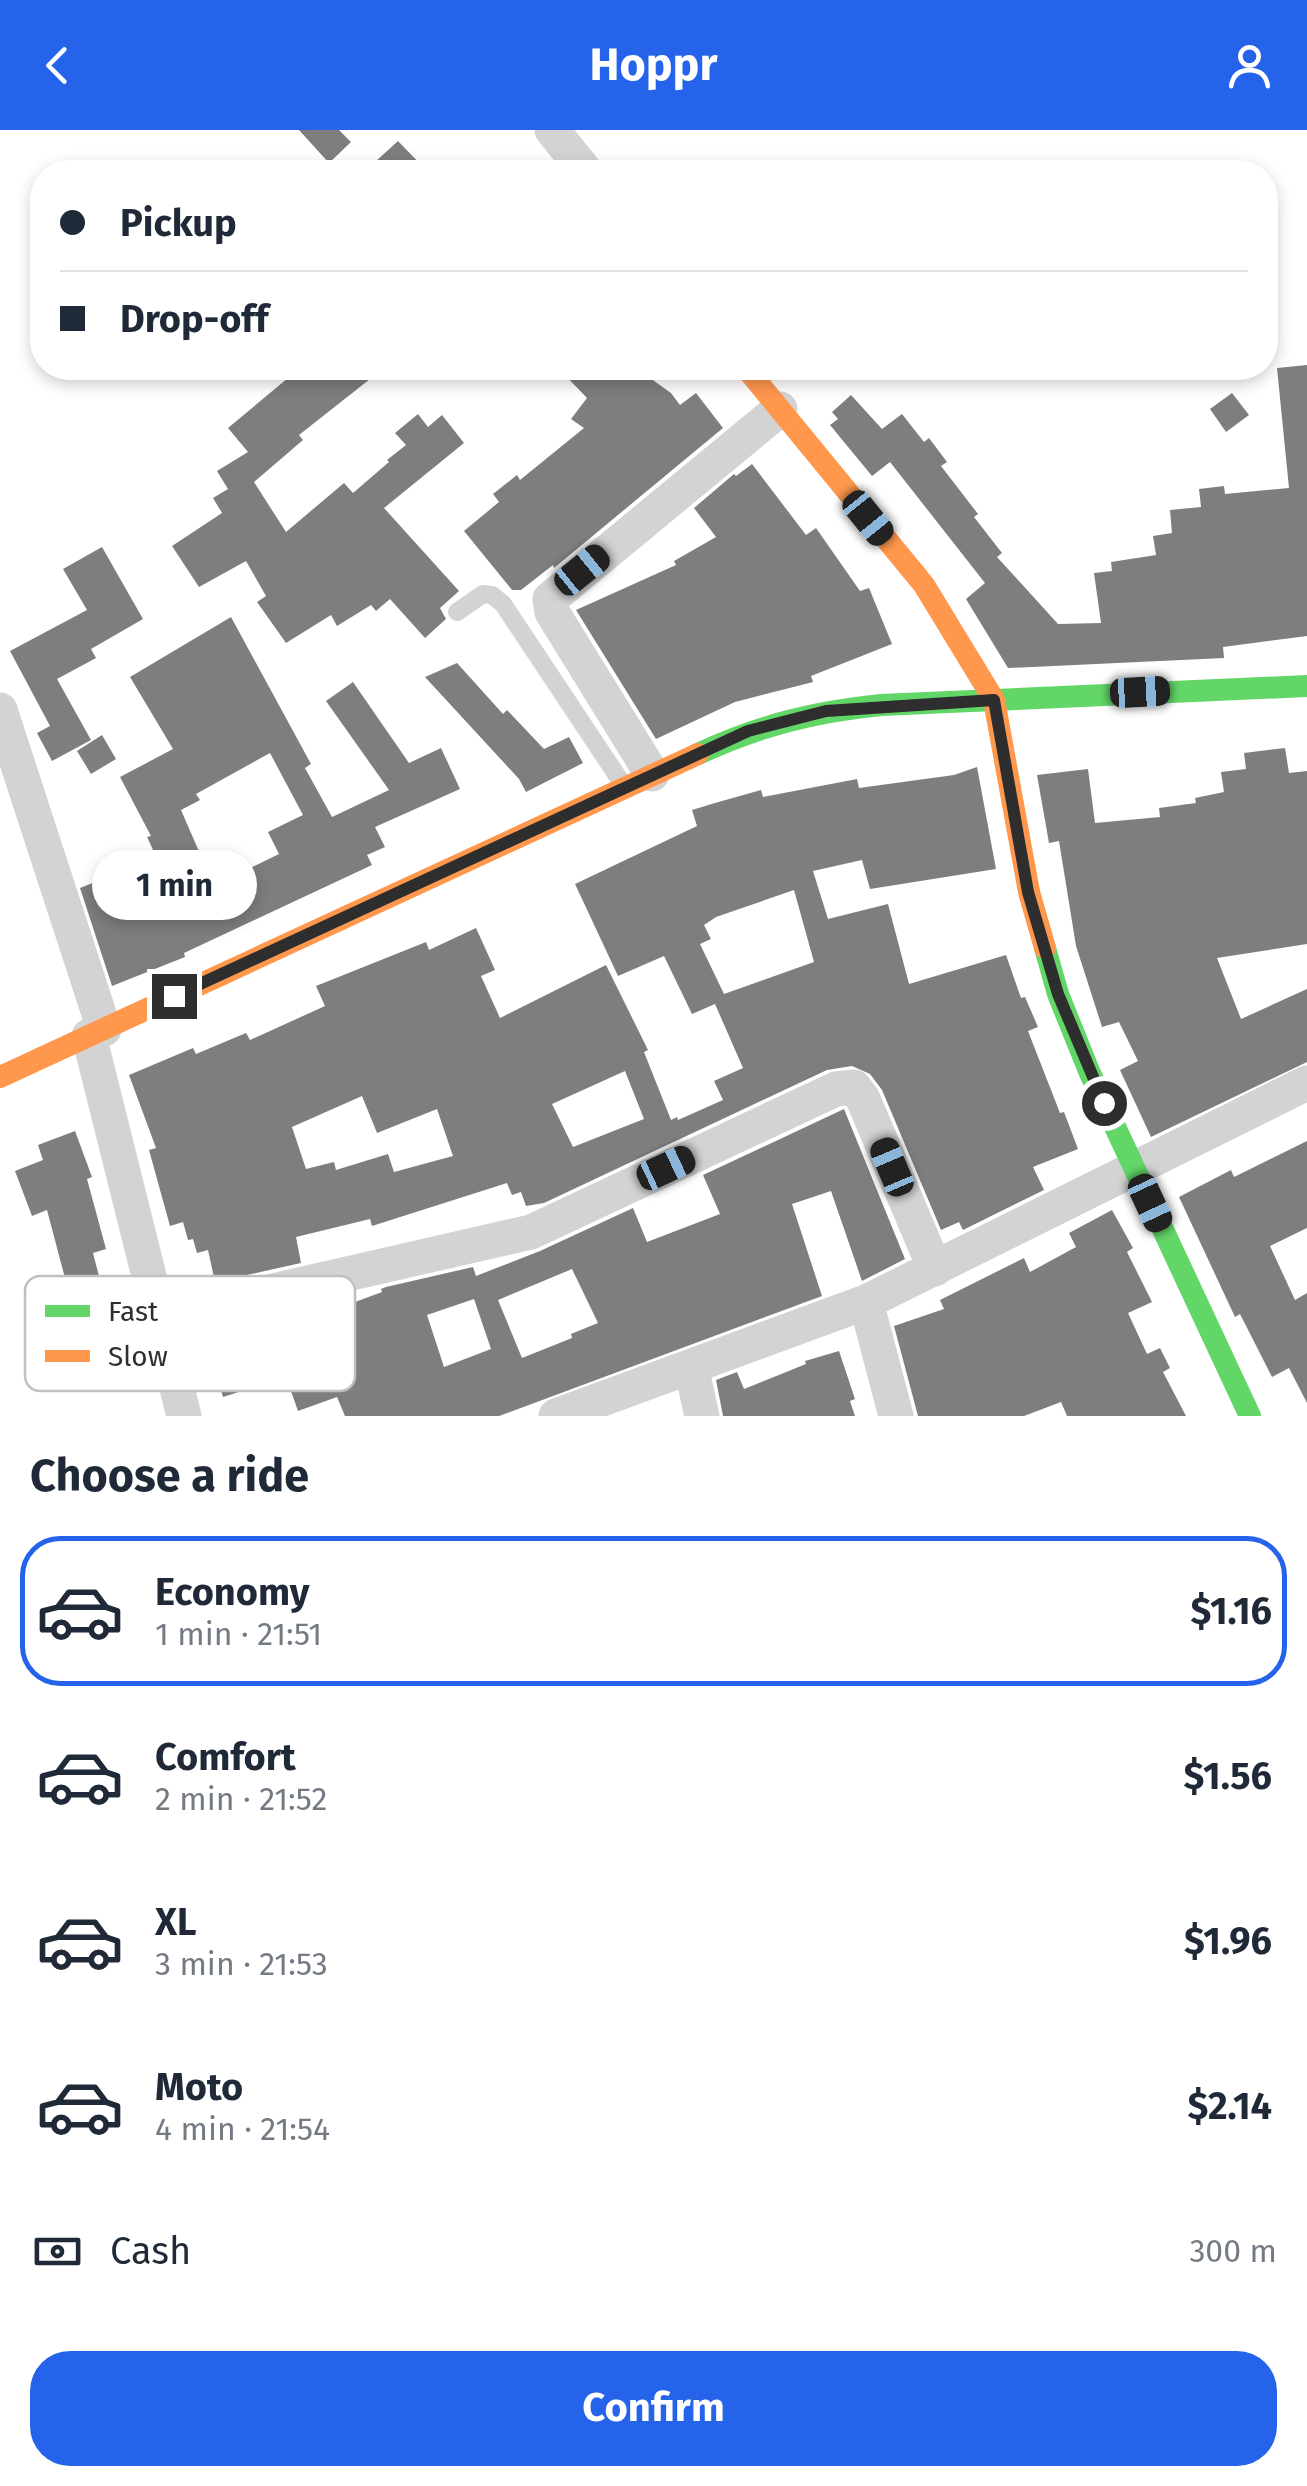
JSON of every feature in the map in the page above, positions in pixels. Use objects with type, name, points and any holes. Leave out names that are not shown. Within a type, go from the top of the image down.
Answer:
[{"type":"main road","points":[[756,380],[924,585],[994,700],[1028,892],[1053,977],[1089,1071],[1250,1416]]},
{"type":"main road","points":[[0,1077],[748,731],[826,711],[1307,686]]},
{"type":"street","points":[[552,130],[576,160]]},
{"type":"street","points":[[638,781],[552,612],[550,599],[780,409]]},
{"type":"street","points":[[0,710],[96,1032],[151,1276]]},
{"type":"street","points":[[556,1416],[866,1302],[1307,1082]]},
{"type":"street","points":[[339,1276],[531,1232],[836,1088],[854,1087],[863,1099],[936,1269]]},
{"type":"street","points":[[866,1302],[896,1416]]},
{"type":"street","points":[[691,1366],[702,1416]]},
{"type":"street","points":[[178,1391],[184,1416]]},
{"type":"lane","points":[[457,612],[483,594],[492,595],[502,604],[638,781]]},
{"type":"building","points":[[299,130],[339,130],[351,142],[332,160],[326,160]]},
{"type":"building","points":[[398,141],[416,160],[377,160]]},
{"type":"building","points":[[1307,365],[1307,636],[1223,647],[1224,658],[1008,668],[966,599],[985,583],[890,462],[872,476],[830,425],[838,419],[832,412],[851,395],[882,429],[902,414],[924,442],[929,438],[947,462],[941,466],[1002,553],[997,557],[1058,624],[1101,623],[1094,573],[1112,571],[1111,562],[1156,555],[1153,536],[1172,533],[1170,510],[1201,507],[1199,489],[1224,486],[1225,494],[1289,488],[1278,368]]},
{"type":"building","points":[[286,380],[369,380],[299,435],[303,440],[254,482],[286,532],[344,483],[353,493],[389,462],[406,445],[395,433],[418,414],[428,427],[442,415],[464,443],[384,508],[459,591],[440,608],[446,619],[425,638],[390,599],[376,611],[371,605],[337,626],[331,615],[286,643],[257,602],[266,596],[246,561],[199,587],[172,546],[222,513],[213,498],[228,489],[217,471],[248,452],[228,428]]},
{"type":"building","points":[[570,380],[653,380],[680,405],[696,393],[723,428],[554,568],[553,565],[521,590],[512,590],[464,531],[499,502],[493,494],[517,475],[520,480],[584,428],[571,419],[587,398]]},
{"type":"building","points":[[1232,393],[1249,415],[1226,432],[1210,409]]},
{"type":"building","points":[[752,464],[806,535],[816,528],[860,591],[869,588],[892,644],[811,676],[813,682],[735,702],[656,739],[576,610],[676,565],[674,561],[716,537],[694,508]]},
{"type":"building","points":[[102,547],[143,619],[91,649],[96,658],[57,679],[91,740],[52,761],[37,733],[50,726],[10,651],[87,610],[63,569]]},
{"type":"building","points":[[231,617],[311,764],[305,768],[332,817],[389,790],[326,701],[353,682],[409,763],[441,748],[460,789],[375,827],[385,847],[367,855],[372,865],[184,953],[185,957],[112,986],[80,888],[148,861],[147,857],[155,854],[147,837],[151,836],[120,777],[173,749],[130,677]],"holes":[[[270,753],[303,815],[268,832],[279,854],[214,886],[181,810],[200,800],[196,794]]]},
{"type":"building","points":[[457,663],[503,714],[507,710],[544,749],[569,737],[583,763],[526,792],[519,779],[425,677]]},
{"type":"building","points":[[102,735],[116,759],[91,774],[77,751]]},
{"type":"building","points":[[1285,748],[1289,773],[1307,771],[1307,944],[1217,958],[1241,1019],[1307,989],[1307,1062],[1151,1137],[1120,1070],[1138,1061],[1119,1022],[1102,1027],[1076,946],[1059,841],[1049,843],[1037,775],[1088,769],[1095,823],[1160,817],[1159,808],[1196,803],[1195,798],[1224,792],[1221,772],[1246,769],[1244,753]]},
{"type":"building","points":[[977,767],[996,869],[870,889],[862,860],[813,871],[828,919],[888,904],[909,984],[1006,955],[1021,998],[1025,997],[1038,1027],[1028,1031],[1078,1149],[1033,1167],[1044,1190],[963,1230],[959,1222],[941,1230],[882,1090],[870,1074],[852,1066],[827,1070],[544,1203],[526,1206],[521,1192],[512,1195],[507,1183],[372,1226],[370,1219],[296,1237],[301,1263],[242,1276],[214,1276],[208,1250],[197,1253],[183,1222],[170,1226],[149,1150],[156,1148],[129,1075],[193,1048],[196,1054],[246,1033],[250,1040],[325,1006],[316,986],[426,942],[429,950],[476,928],[495,970],[481,976],[500,1018],[606,965],[648,1050],[644,1052],[671,1120],[723,1100],[714,1081],[743,1068],[715,1004],[692,1014],[664,956],[618,976],[575,884],[697,826],[692,810],[761,790],[763,797],[857,779],[859,788],[954,775]],"holes":[[[794,890],[814,962],[724,994],[700,944],[711,939],[704,925],[716,917]],[[625,1071],[644,1119],[573,1147],[552,1104]],[[362,1096],[377,1133],[437,1109],[453,1156],[394,1172],[388,1154],[336,1170],[334,1162],[306,1169],[292,1127]]]},
{"type":"building","points":[[844,1109],[905,1259],[862,1281],[831,1191],[792,1204],[822,1296],[499,1416],[345,1416],[337,1397],[298,1411],[291,1391],[355,1391],[355,1302],[382,1292],[381,1289],[473,1267],[476,1276],[633,1208],[647,1242],[720,1214],[703,1175]],"holes":[[[572,1269],[598,1323],[522,1358],[498,1300]],[[474,1299],[491,1349],[444,1367],[427,1315]]]},
{"type":"building","points":[[75,1131],[92,1177],[87,1179],[106,1249],[93,1253],[99,1276],[64,1276],[47,1210],[32,1216],[15,1171],[43,1160],[38,1145]]},
{"type":"building","points":[[1307,1141],[1307,1228],[1270,1246],[1295,1300],[1307,1293],[1307,1403],[1289,1368],[1272,1377],[1240,1314],[1235,1317],[1179,1197],[1231,1170],[1234,1177]]},
{"type":"building","points":[[1112,1210],[1133,1248],[1127,1252],[1152,1302],[1128,1313],[1147,1354],[1160,1348],[1170,1368],[1163,1372],[1186,1416],[1067,1416],[1061,1402],[1024,1416],[918,1416],[894,1326],[944,1309],[940,1300],[1024,1258],[1030,1272],[1076,1247],[1069,1233]]},
{"type":"building","points":[[839,1351],[855,1399],[850,1401],[855,1416],[723,1416],[716,1380],[737,1372],[744,1389],[806,1364],[805,1361]]},
{"type":"traffic: fast","points":[[698,754],[788,721],[881,705],[1307,686]]},
{"type":"traffic: fast","points":[[1045,948],[1058,994],[1089,1071],[1250,1416]]},
{"type":"traffic: slow","points":[[756,380],[924,585],[994,700],[1029,892],[1045,948]]},
{"type":"traffic: slow","points":[[0,1077],[698,754]]},
{"type":"route","points":[[174,996],[748,731],[826,711],[994,700],[1028,892],[1058,994],[1104,1103]]}]
